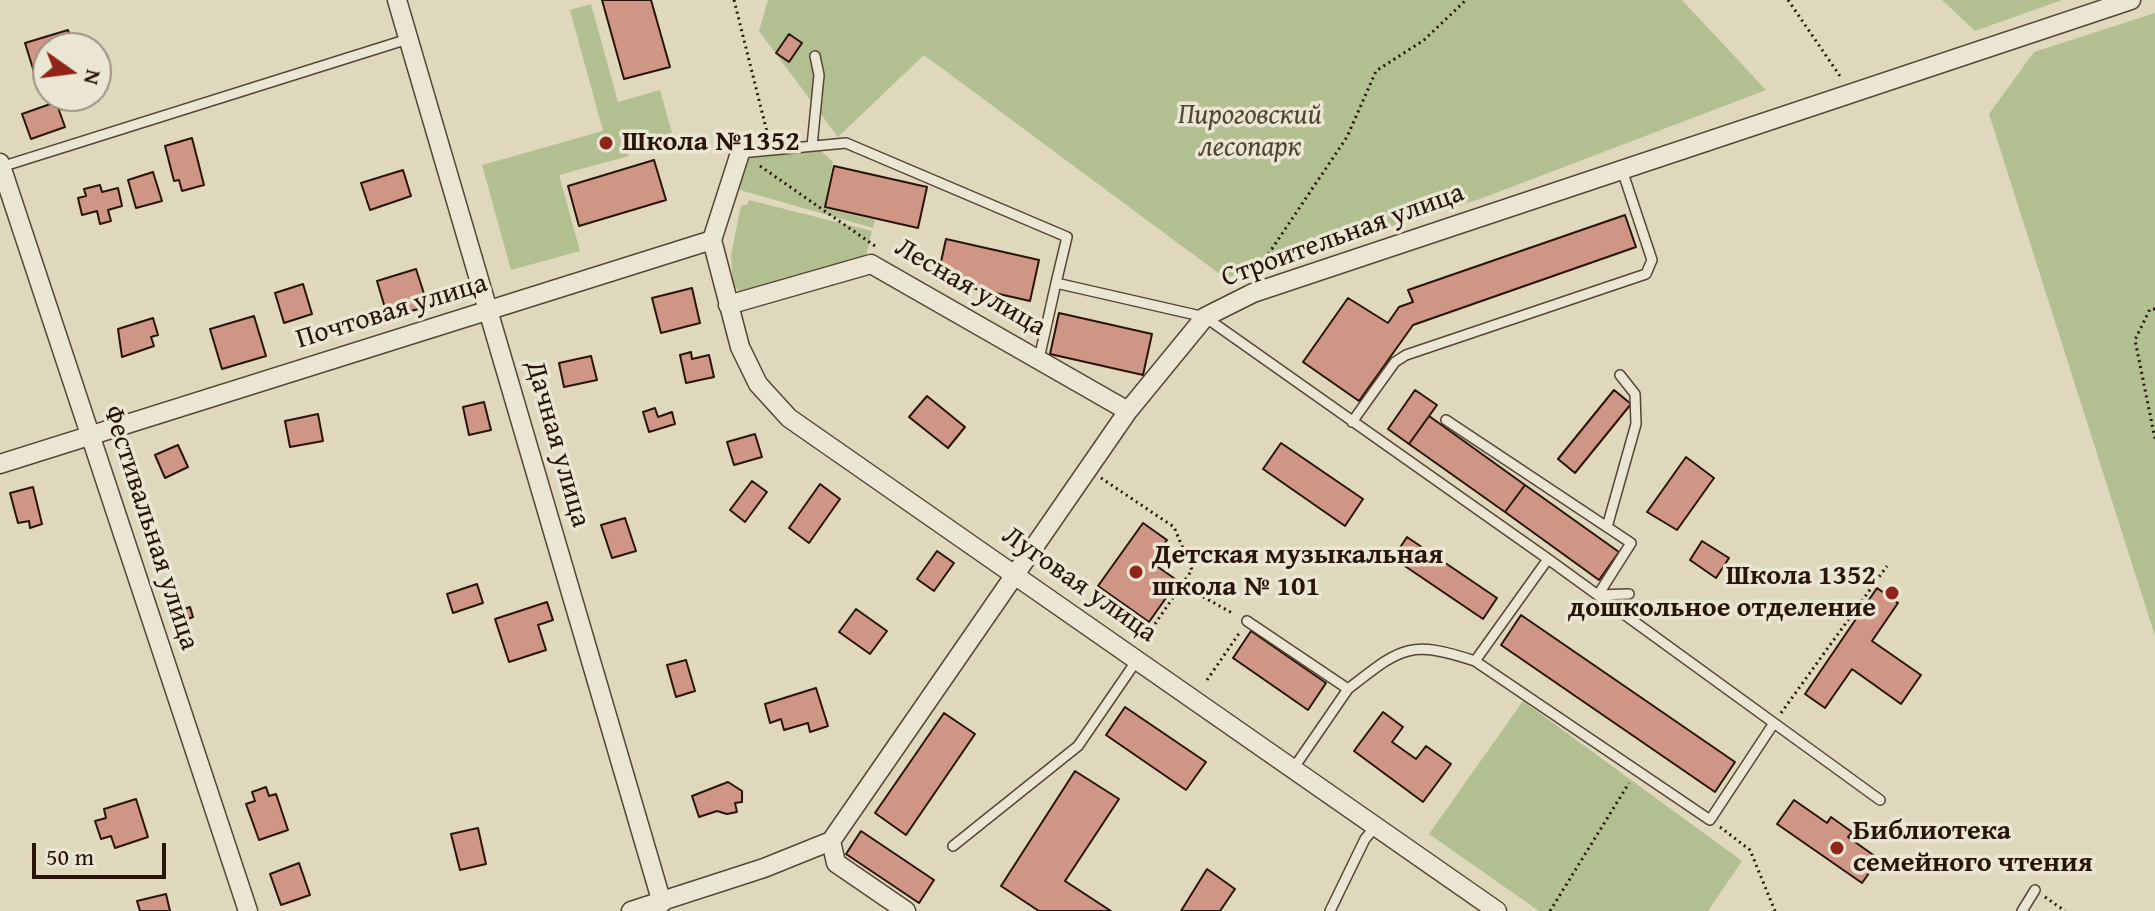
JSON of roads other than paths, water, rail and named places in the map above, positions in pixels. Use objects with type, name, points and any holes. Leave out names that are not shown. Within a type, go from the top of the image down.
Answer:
[{"type":"street","name":"Дачная улица","points":[[397,0],[662,903]]},
{"type":"street","name":"Строительная улица","points":[[831,841],[1128,411],[1205,317],[1253,293],[2131,0]]},
{"type":"street","points":[[712,240],[740,153]]},
{"type":"street","name":"Фестивальная улица","points":[[1,165],[248,911]]},
{"type":"street","name":"Почтовая улица","points":[[0,464],[712,240]]},
{"type":"street","name":"Луговая улица","points":[[712,240],[740,347],[758,384],[789,418],[1497,911]]},
{"type":"street","name":"Лесная улица","points":[[728,305],[871,264],[1128,411]]},
{"type":"street","points":[[631,911],[662,903],[831,841],[836,863],[906,911]]},
{"type":"lane","points":[[1,165],[408,39]]},
{"type":"lane","points":[[812,146],[819,75],[815,56]]},
{"type":"lane","points":[[740,153],[846,143],[1067,237],[1038,360]]},
{"type":"lane","points":[[1352,422],[1395,362],[1406,355],[1646,274],[1652,260],[1622,170]]},
{"type":"lane","points":[[1056,283],[1205,317],[1548,559],[1880,800]]},
{"type":"lane","points":[[1607,527],[1636,424],[1635,394],[1620,375]]},
{"type":"lane","points":[[1446,420],[1631,543],[1598,595]]},
{"type":"lane","points":[[1475,661],[1548,559]]},
{"type":"lane","points":[[1598,595],[1629,594]]},
{"type":"lane","points":[[1247,621],[1348,689]]},
{"type":"lane","points":[[1293,769],[1348,689],[1396,651],[1434,647],[1475,661],[1710,820],[1774,723]]},
{"type":"lane","points":[[953,846],[1078,746],[1137,660]]},
{"type":"lane","points":[[1330,911],[1365,839],[1376,826]]},
{"type":"lane","points":[[2022,911],[2035,890]]},
{"type":"place","name":"Школа №1352","points":[[606,143]]},
{"type":"place","name":"Детская музыкальная школа № 101","points":[[1136,572]]},
{"type":"place","name":"Школа 1352 дошкольное отделение","points":[[1892,593]]},
{"type":"place","name":"Библиотека семейного чтения","points":[[1837,848]]},
{"type":"park label","name":"Пироговский лесопарк","points":[[1250,132]]}]
